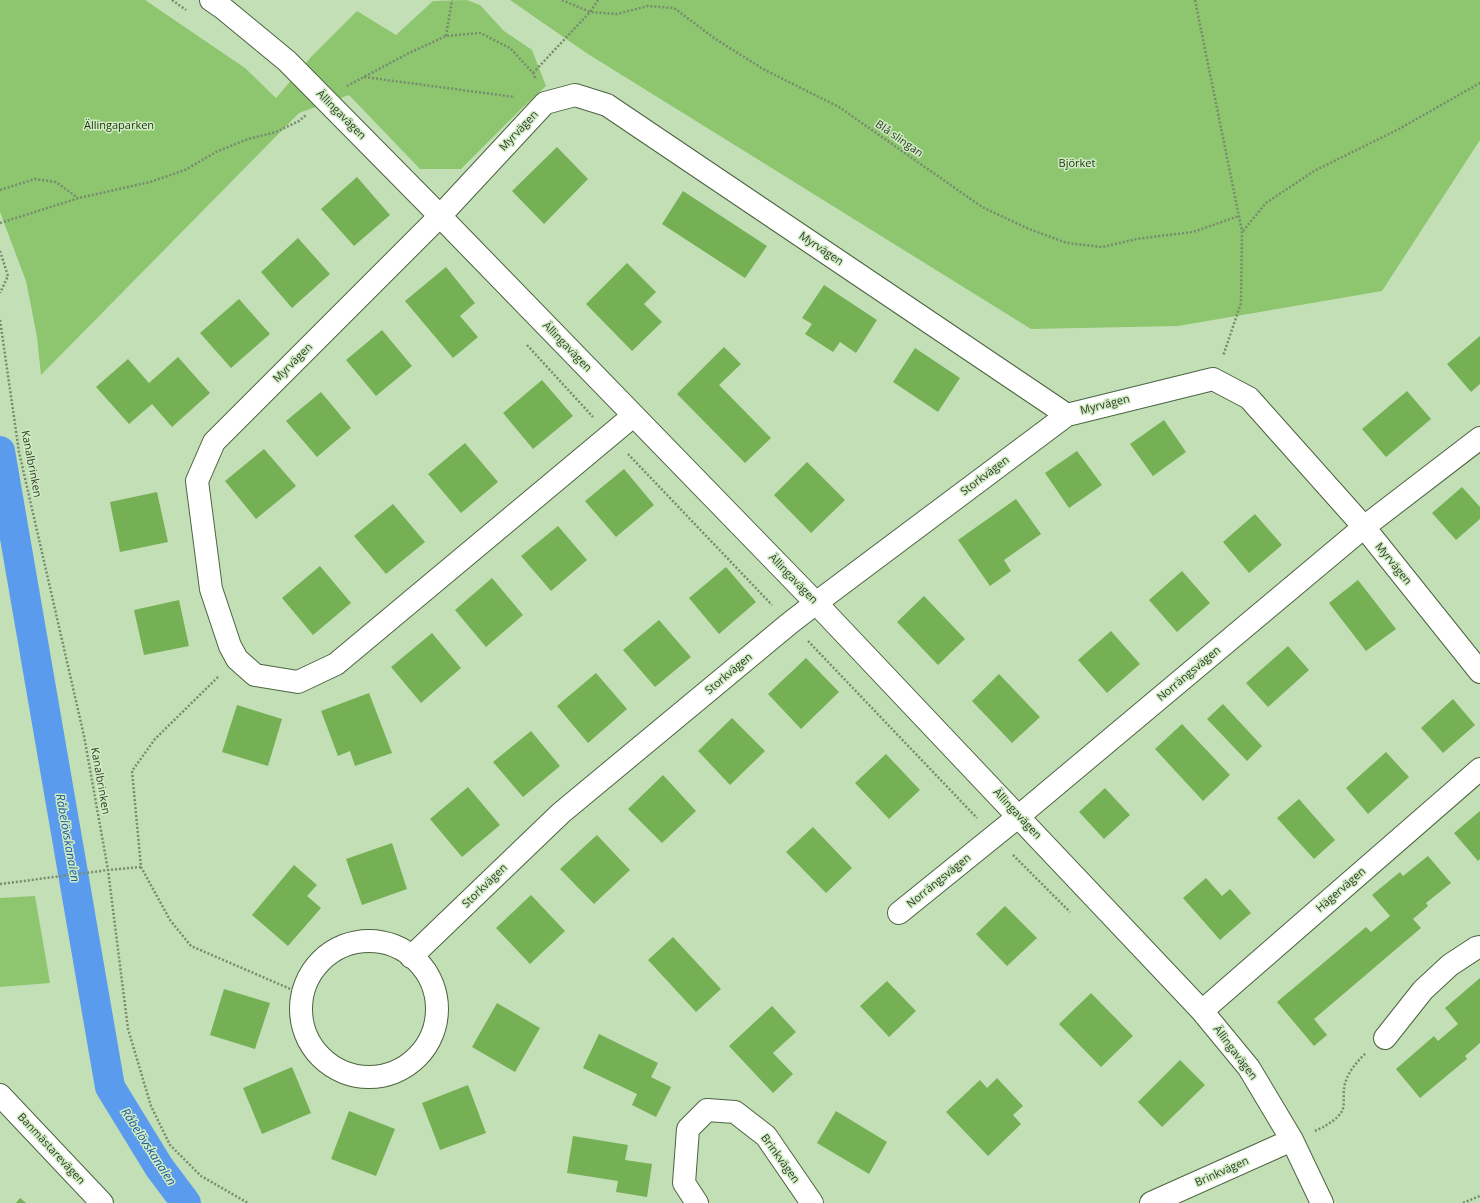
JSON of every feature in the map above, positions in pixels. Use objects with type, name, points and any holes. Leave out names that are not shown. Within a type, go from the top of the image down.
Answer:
[{"type":"street","name":"Ällingavägen","points":[[210,0],[224,9],[287,61],[440,216],[816,603],[1202,1011],[1249,1068],[1292,1140],[1322,1203]]},
{"type":"street","name":"Myrvägen","points":[[633,416],[336,664],[298,682],[255,675],[237,659],[230,646],[211,588],[197,481],[214,442],[440,216],[541,107],[575,95],[607,105],[1067,415],[1213,379],[1250,398],[1364,527],[1480,672]]},
{"type":"street","name":"Storkvägen","points":[[411,957],[561,814],[790,624],[1067,415]]},
{"type":"street","name":"Norrängsvägen","points":[[900,913],[1019,816],[1364,527],[1480,438]]},
{"type":"street","name":"Hägervägen","points":[[1202,1011],[1480,769]]},
{"type":"street","points":[[357,942],[380,942],[402,950],[419,964],[431,983],[435,994],[436,1021],[431,1038],[418,1056],[410,1063],[391,1074],[358,1077],[337,1070],[327,1064],[312,1047],[305,1032],[301,1016],[302,994],[306,983],[318,964],[326,956],[346,945],[357,942]]},
{"type":"street","points":[[1385,1038],[1423,990],[1450,965],[1476,948],[1480,947]]},
{"type":"street","name":"Banmästarevägen","points":[[0,1095],[102,1203]]},
{"type":"street","name":"Brinkvägen","points":[[697,1203],[684,1183],[688,1129],[707,1110],[735,1112],[766,1136],[812,1203]]},
{"type":"street","name":"Brinkvägen","points":[[1151,1203],[1292,1140]]},
{"type":"path","points":[[172,0],[190,12]]},
{"type":"path","points":[[446,36],[452,0]]},
{"type":"path","name":"Blå slingan","points":[[562,0],[590,12],[617,14],[648,6],[674,8],[714,38],[763,69],[839,106],[982,207],[1029,230],[1067,243],[1102,247],[1137,239],[1193,232],[1239,216]]},
{"type":"path","points":[[533,73],[590,12],[598,0]]},
{"type":"path","points":[[1195,0],[1242,231],[1241,303],[1226,350],[1213,379]]},
{"type":"path","points":[[0,223],[79,198],[150,182],[178,172],[216,152],[242,142],[276,132],[299,121],[324,98],[409,53],[446,36],[480,33],[510,48],[533,73],[541,107]]},
{"type":"path","points":[[362,77],[516,97],[541,107]]},
{"type":"path","points":[[1242,231],[1266,203],[1314,171],[1399,129],[1480,82]]},
{"type":"path","points":[[306,115],[312,120]]},
{"type":"path","points":[[0,190],[36,179],[56,182],[79,198]]},
{"type":"path","points":[[0,251],[8,276],[0,293]]},
{"type":"path","name":"Kanalbrinken","points":[[0,320],[19,452],[84,736],[108,870],[128,1029],[151,1106],[170,1145],[201,1176],[248,1203]]},
{"type":"path","points":[[524,343],[790,624],[994,836],[1073,915]]},
{"type":"path","points":[[237,659],[155,739],[132,771],[141,867],[170,920],[191,946],[302,994]]},
{"type":"path","points":[[0,884],[141,867]]},
{"type":"path","points":[[1292,1140],[1323,1128],[1337,1117],[1342,1110],[1344,1088],[1349,1074],[1361,1057],[1385,1038]]},
{"type":"path","points":[[1463,1203],[1480,1196]]},
{"type":"green space","name":"Ällingaparken","points":[[0,0],[145,0],[245,68],[276,98],[311,57],[357,11],[396,35],[433,1],[467,0],[480,5],[504,31],[532,50],[546,86],[461,169],[420,169],[349,95],[299,113],[41,375],[37,337],[26,281],[0,212]]},
{"type":"green space","name":"Björket","points":[[510,0],[1480,0],[1480,140],[1382,291],[1178,326],[1031,329],[588,54]]},
{"type":"green space","points":[[35,896],[50,983],[0,987],[0,898]]},
{"type":"building","points":[[557,147],[588,179],[544,224],[512,191]]},
{"type":"building","points":[[357,177],[390,215],[354,246],[321,209]]},
{"type":"building","points":[[683,191],[767,246],[745,278],[662,224]]},
{"type":"building","points":[[298,238],[330,274],[292,308],[261,272]]},
{"type":"building","points":[[627,263],[656,292],[644,304],[662,322],[632,351],[586,304]]},
{"type":"building","points":[[446,267],[475,303],[460,316],[478,337],[453,358],[405,301]]},
{"type":"building","points":[[824,285],[877,320],[856,353],[840,342],[833,352],[805,334],[812,324],[802,318]]},
{"type":"building","points":[[239,299],[270,334],[231,368],[200,333]]},
{"type":"building","points":[[382,330],[412,366],[376,396],[346,360]]},
{"type":"building","points":[[1480,336],[1480,384],[1471,392],[1447,364]]},
{"type":"building","points":[[724,347],[741,364],[719,385],[771,438],[745,463],[677,394]]},
{"type":"building","points":[[915,348],[960,378],[938,412],[893,382]]},
{"type":"building","points":[[178,357],[210,393],[172,427],[152,404],[129,424],[96,387],[128,359],[149,383]]},
{"type":"building","points":[[542,380],[573,416],[533,449],[503,413]]},
{"type":"building","points":[[1407,391],[1431,419],[1386,457],[1362,429]]},
{"type":"building","points":[[321,392],[351,428],[317,457],[286,421]]},
{"type":"building","points":[[1164,420],[1186,452],[1153,476],[1130,444]]},
{"type":"building","points":[[465,443],[498,482],[461,513],[428,474]]},
{"type":"building","points":[[264,449],[296,486],[256,519],[225,481]]},
{"type":"building","points":[[1077,451],[1102,485],[1069,508],[1045,473]]},
{"type":"building","points":[[807,462],[845,500],[811,533],[774,495]]},
{"type":"building","points":[[624,469],[654,505],[616,537],[585,501]]},
{"type":"building","points":[[1462,487],[1480,507],[1480,519],[1456,540],[1432,513]]},
{"type":"building","points":[[157,492],[168,542],[120,552],[110,502]]},
{"type":"building","points":[[1016,499],[1041,534],[1004,560],[1011,571],[990,586],[958,540]]},
{"type":"building","points":[[393,504],[425,542],[386,574],[354,536]]},
{"type":"building","points":[[1255,514],[1282,545],[1249,573],[1223,542]]},
{"type":"building","points":[[558,526],[587,560],[551,591],[521,556]]},
{"type":"building","points":[[320,566],[351,603],[313,635],[282,598]]},
{"type":"building","points":[[726,567],[756,602],[719,634],[689,598]]},
{"type":"building","points":[[1182,571],[1210,603],[1177,632],[1149,600]]},
{"type":"building","points":[[492,578],[523,615],[486,647],[455,610]]},
{"type":"building","points":[[1358,580],[1396,629],[1366,651],[1329,603]]},
{"type":"building","points":[[924,596],[965,639],[938,665],[897,622]]},
{"type":"building","points":[[179,600],[189,646],[144,655],[134,610]]},
{"type":"building","points":[[659,620],[691,657],[655,687],[623,650]]},
{"type":"building","points":[[1111,631],[1140,664],[1107,693],[1078,660]]},
{"type":"building","points":[[432,633],[461,668],[421,703],[391,667]]},
{"type":"building","points":[[1288,646],[1309,670],[1268,707],[1246,683]]},
{"type":"building","points":[[806,658],[839,692],[801,729],[768,694]]},
{"type":"building","points":[[596,673],[627,709],[588,743],[557,706]]},
{"type":"building","points":[[999,674],[1040,717],[1012,743],[972,701]]},
{"type":"building","points":[[369,693],[392,753],[355,766],[350,751],[338,756],[321,711]]},
{"type":"building","points":[[1453,699],[1475,725],[1443,753],[1421,728]]},
{"type":"building","points":[[1223,704],[1262,746],[1247,761],[1207,719]]},
{"type":"building","points":[[237,705],[282,719],[268,766],[222,752]]},
{"type":"building","points":[[732,718],[765,751],[730,785],[698,751]]},
{"type":"building","points":[[1182,724],[1230,775],[1203,801],[1155,749]]},
{"type":"building","points":[[531,731],[560,766],[523,797],[493,762]]},
{"type":"building","points":[[1386,752],[1409,777],[1368,814],[1346,788]]},
{"type":"building","points":[[886,754],[920,790],[889,819],[855,783]]},
{"type":"building","points":[[663,775],[696,811],[662,843],[628,809]]},
{"type":"building","points":[[468,787],[500,825],[462,857],[430,819]]},
{"type":"building","points":[[1105,788],[1130,815],[1104,839],[1079,812]]},
{"type":"building","points":[[1299,799],[1335,840],[1314,859],[1277,818]]},
{"type":"building","points":[[1480,811],[1480,859],[1478,861],[1454,833]]},
{"type":"building","points":[[813,827],[852,868],[826,893],[786,852]]},
{"type":"building","points":[[597,835],[630,870],[594,904],[560,869]]},
{"type":"building","points":[[392,843],[407,889],[362,905],[346,859]]},
{"type":"building","points":[[1428,856],[1451,883],[1426,903],[1428,906],[1413,919],[1421,928],[1314,1019],[1327,1035],[1314,1046],[1277,1002],[1366,927],[1371,932],[1390,916],[1372,895],[1400,872],[1403,876]]},
{"type":"building","points":[[294,865],[317,885],[307,896],[321,908],[288,946],[252,915]]},
{"type":"building","points":[[1206,878],[1222,896],[1230,889],[1251,913],[1220,940],[1183,898]]},
{"type":"building","points":[[531,895],[565,931],[530,964],[496,928]]},
{"type":"building","points":[[1005,906],[1037,938],[1007,966],[976,934]]},
{"type":"building","points":[[673,937],[721,989],[696,1012],[648,960]]},
{"type":"building","points":[[1480,978],[1480,1043],[1465,1056],[1467,1059],[1420,1098],[1396,1069],[1434,1036],[1438,1041],[1458,1024],[1445,1008]]},
{"type":"building","points":[[887,981],[916,1011],[889,1037],[860,1006]]},
{"type":"building","points":[[224,989],[270,1003],[255,1049],[210,1035]]},
{"type":"building","points":[[1091,993],[1133,1036],[1101,1067],[1059,1024]]},
{"type":"building","points":[[497,1003],[540,1028],[515,1072],[472,1047]]},
{"type":"building","points":[[772,1006],[796,1032],[773,1053],[793,1074],[773,1093],[729,1046]]},
{"type":"building","points":[[599,1034],[658,1063],[651,1077],[671,1087],[656,1117],[632,1105],[637,1094],[583,1068]]},
{"type":"building","points":[[1180,1060],[1205,1085],[1162,1127],[1138,1102]]},
{"type":"building","points":[[292,1067],[311,1113],[262,1134],[243,1088]]},
{"type":"building","points":[[997,1078],[1023,1106],[1013,1115],[1021,1124],[988,1156],[946,1112],[980,1080],[987,1088]]},
{"type":"building","points":[[468,1085],[486,1133],[440,1150],[422,1103]]},
{"type":"building","points":[[349,1111],[395,1129],[376,1176],[331,1159]]},
{"type":"building","points":[[836,1111],[887,1142],[869,1174],[817,1143]]},
{"type":"building","points":[[573,1136],[628,1145],[625,1160],[652,1164],[647,1197],[616,1192],[618,1181],[567,1173]]},
{"type":"building","points":[[20,1198],[26,1203],[16,1203]]},
{"type":"waterway","name":"Råbelövskanalen","points":[[0,451],[110,1087],[159,1167],[186,1203]]}]
